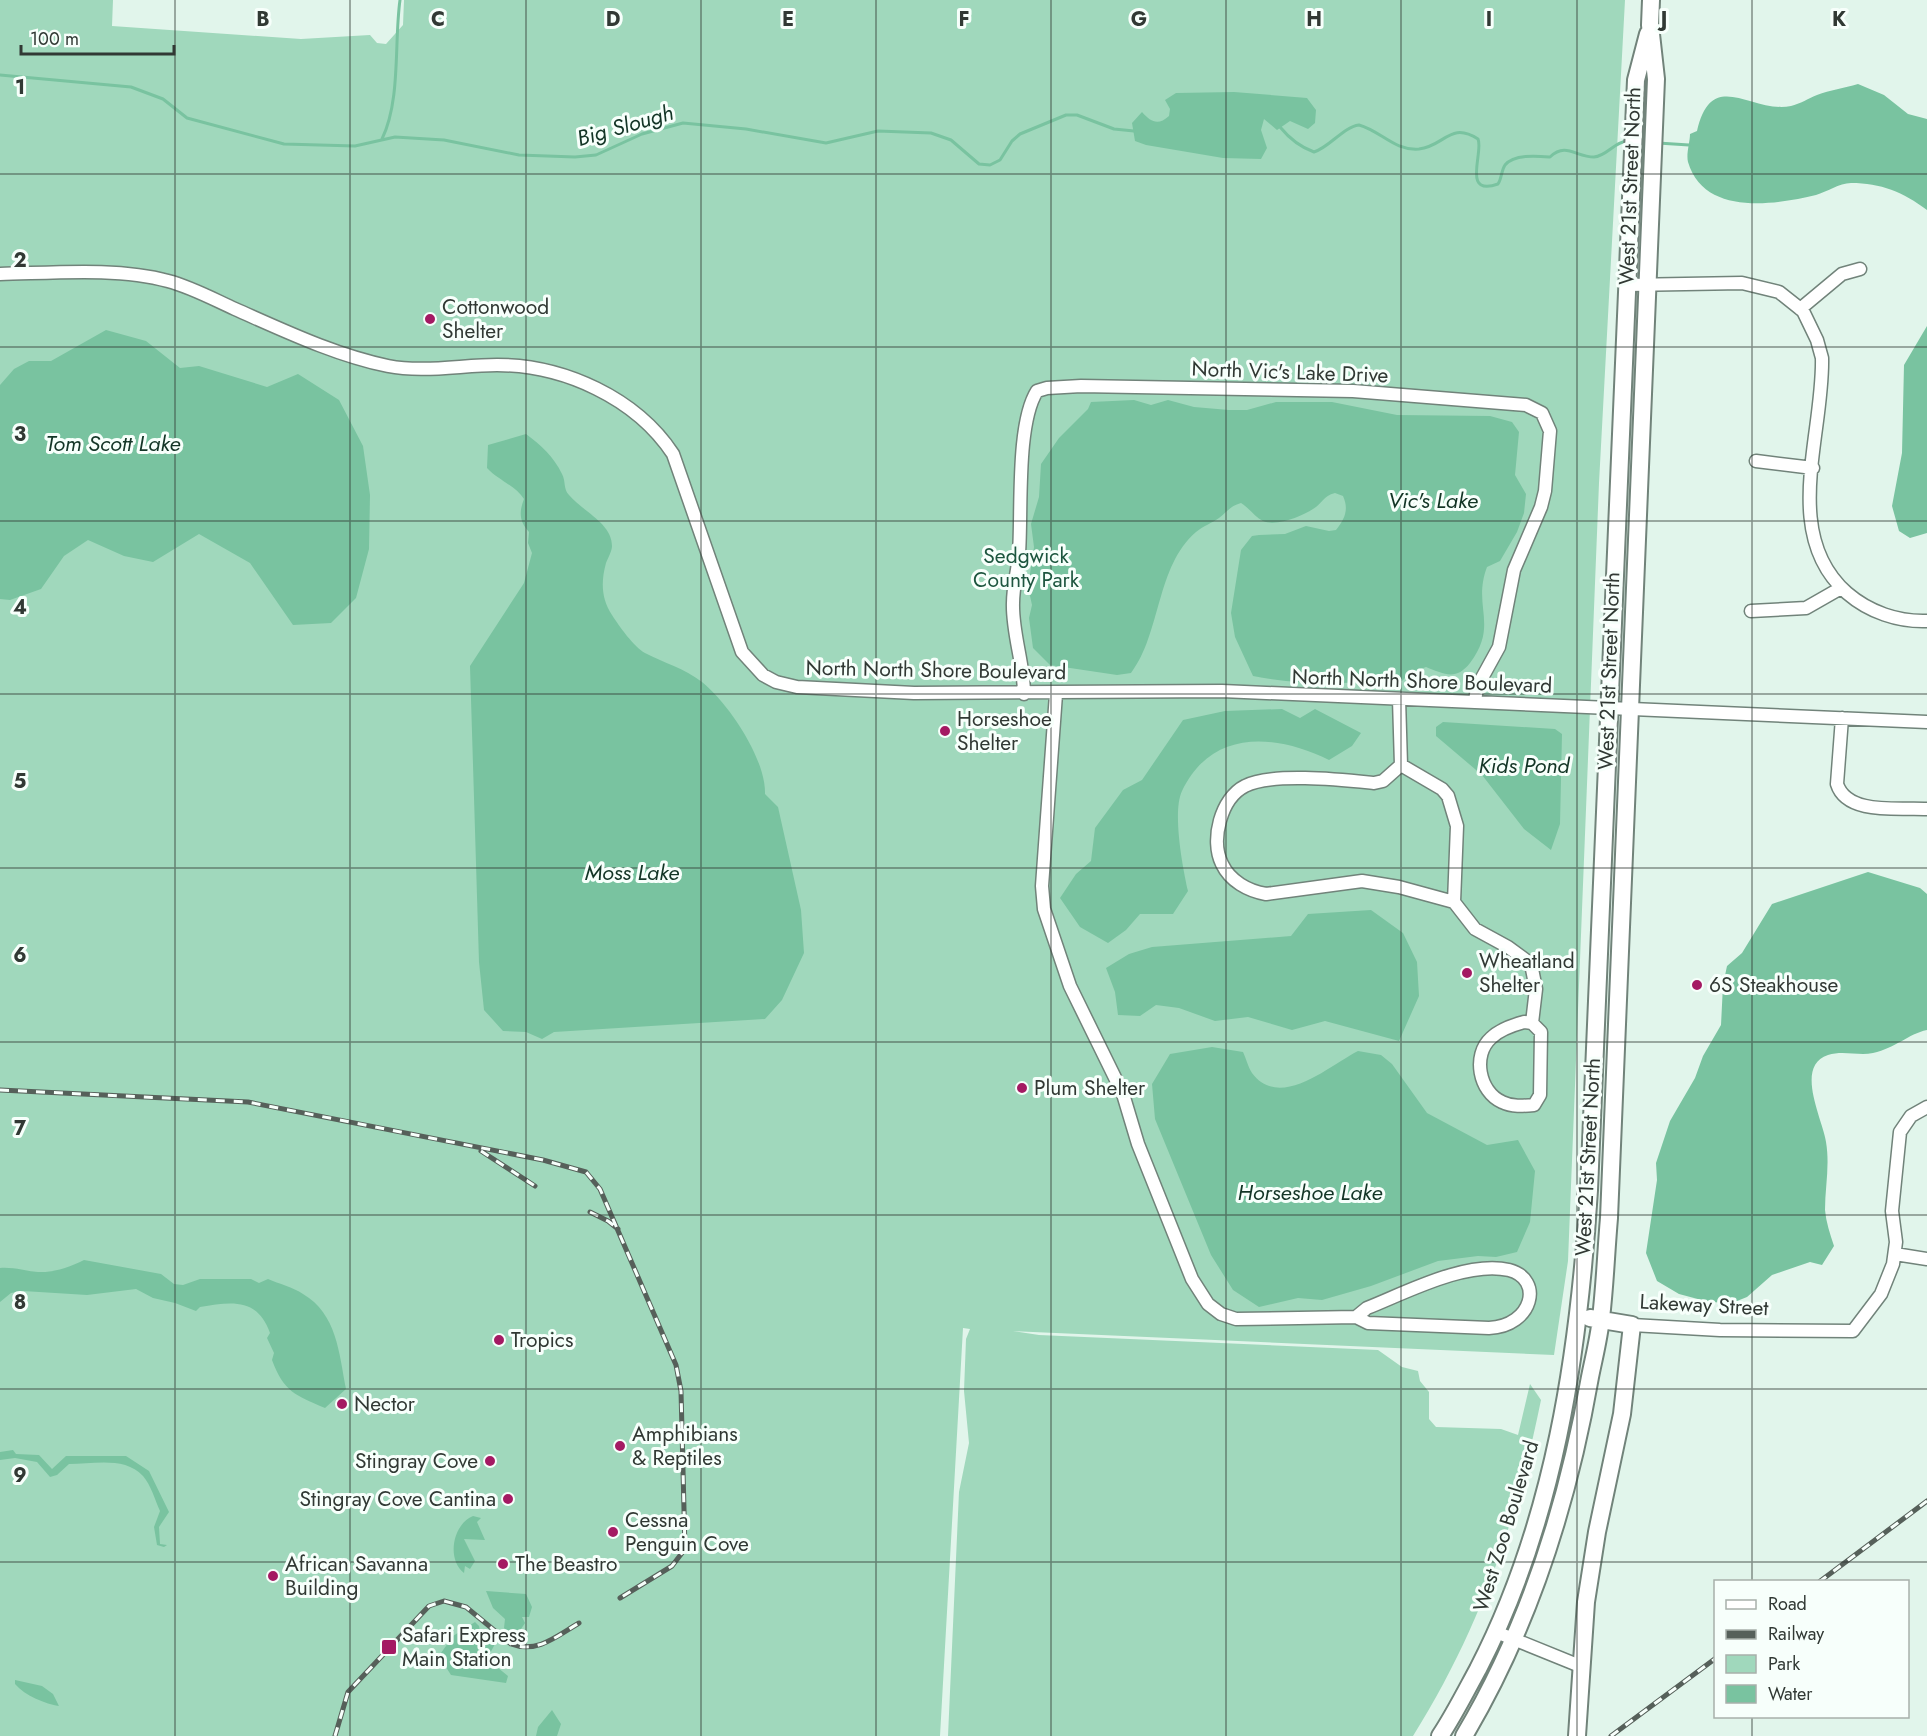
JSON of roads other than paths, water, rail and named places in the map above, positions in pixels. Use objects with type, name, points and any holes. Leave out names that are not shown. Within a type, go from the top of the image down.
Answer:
[{"type":"main road","name":"West 21st Street North","points":[[1601,1320],[1609,1218],[1649,285],[1656,79],[1650,25],[1651,0]]},
{"type":"main road","name":"West 21st Street North","points":[[1579,1317],[1589,1190],[1636,80],[1650,25]]},
{"type":"main road","name":"Lakeway Street","points":[[1579,1317],[1632,1325]]},
{"type":"main road","name":"West Zoo Boulevard","points":[[1440,1736],[1496,1632],[1526,1551],[1560,1428],[1579,1317]]},
{"type":"main road","name":"West Zoo Boulevard","points":[[1464,1736],[1515,1640],[1540,1577],[1564,1498],[1584,1415],[1601,1320]]},
{"type":"main road","points":[[1577,1736],[1580,1666],[1597,1532],[1622,1414],[1632,1325]]},
{"type":"street","points":[[1800,309],[1842,274],[1860,269]]},
{"type":"street","name":"North North Shore Boulevard","points":[[0,274],[126,274],[154,278],[193,290],[302,338],[387,366],[443,368],[520,366],[556,374],[590,386],[618,400],[642,417],[673,454],[737,642],[747,660],[763,675],[776,682],[797,687],[914,693],[1056,694],[1222,691],[1927,722]]},
{"type":"street","points":[[1628,285],[1742,283],[1779,292],[1800,309],[1817,340],[1822,358],[1809,501],[1813,540],[1827,568],[1841,588],[1855,600],[1890,617],[1927,621]]},
{"type":"street","name":"North Vic's Lake Drive","points":[[1024,694],[1024,673],[1012,605],[1019,555],[1026,424],[1030,402],[1037,391],[1047,388],[1081,386],[1225,388],[1353,391],[1526,405],[1542,413],[1550,430],[1545,491],[1541,507],[1514,570],[1498,647],[1477,687],[1475,702]]},
{"type":"street","points":[[1756,461],[1813,468]]},
{"type":"street","points":[[1751,611],[1806,608],[1841,588]]},
{"type":"street","points":[[1056,694],[1042,886],[1044,909],[1070,986],[1123,1094],[1138,1144],[1192,1279],[1208,1304],[1221,1314],[1236,1318],[1356,1317],[1368,1323],[1500,1327],[1521,1318],[1528,1306],[1528,1287],[1518,1274],[1502,1269],[1477,1271],[1443,1277],[1367,1308],[1356,1317]]},
{"type":"street","points":[[1399,699],[1401,765]]},
{"type":"street","points":[[1842,718],[1838,784],[1840,793],[1850,801],[1862,805],[1927,809]]},
{"type":"street","points":[[1401,765],[1442,789],[1448,796],[1457,826],[1454,902]]},
{"type":"street","points":[[1401,765],[1383,781],[1374,783],[1299,779],[1247,785],[1235,792],[1225,807],[1218,838],[1218,851],[1222,864],[1241,885],[1254,892],[1266,894],[1362,881],[1399,886],[1454,902],[1475,929],[1508,946],[1531,964],[1536,989],[1532,1023]]},
{"type":"street","points":[[1524,1022],[1532,1023],[1541,1032],[1540,1095],[1534,1105],[1510,1106],[1499,1101],[1485,1087],[1480,1057],[1489,1039],[1497,1033],[1524,1022]]},
{"type":"street","points":[[1927,1107],[1911,1116],[1900,1132],[1892,1211],[1896,1242],[1895,1254],[1927,1259]]},
{"type":"street","name":"Lakeway Street","points":[[1632,1325],[1828,1333],[1853,1331],[1881,1294],[1895,1254]]},
{"type":"street","points":[[1496,1632],[1580,1666]]},
{"type":"water","points":[[1858,84],[1884,95],[1908,114],[1927,119],[1927,210],[1900,194],[1862,183],[1847,183],[1799,199],[1761,203],[1724,199],[1709,191],[1696,179],[1688,162],[1690,134],[1697,131],[1704,112],[1712,101],[1723,97],[1735,97],[1776,107],[1791,106],[1822,93]]},
{"type":"water","points":[[1234,92],[1307,98],[1316,110],[1315,123],[1308,129],[1290,121],[1277,130],[1264,119],[1261,130],[1267,148],[1261,159],[1223,158],[1146,145],[1135,141],[1132,123],[1142,112],[1155,122],[1165,119],[1169,116],[1170,109],[1165,100],[1176,93]]},
{"type":"water","points":[[1927,326],[1927,533],[1910,538],[1899,531],[1892,506],[1902,453],[1904,365]]},
{"type":"water","name":"Tom Scott Lake","points":[[106,330],[146,341],[180,368],[199,366],[267,387],[298,374],[339,400],[363,446],[370,495],[369,549],[356,598],[331,623],[293,625],[250,563],[199,534],[153,562],[124,556],[88,540],[64,556],[41,589],[10,600],[0,599],[0,385],[14,369],[29,361],[51,361]]},
{"type":"water","name":"Vic's Lake","points":[[1134,400],[1151,405],[1168,400],[1194,407],[1229,410],[1247,410],[1276,402],[1332,402],[1397,415],[1490,416],[1512,422],[1519,432],[1515,475],[1526,494],[1524,513],[1517,532],[1500,561],[1487,567],[1482,593],[1483,637],[1470,663],[1465,669],[1455,674],[1444,674],[1426,667],[1410,673],[1402,681],[1308,683],[1253,676],[1235,637],[1231,613],[1241,550],[1252,536],[1285,534],[1306,526],[1329,531],[1336,530],[1344,518],[1346,505],[1343,496],[1335,493],[1303,515],[1275,523],[1263,521],[1241,503],[1196,532],[1183,546],[1173,563],[1148,639],[1131,673],[1117,675],[1050,665],[1033,648],[1029,618],[1032,605],[1028,587],[1034,547],[1031,524],[1039,497],[1041,464],[1059,438],[1088,409],[1091,402]]},
{"type":"water","name":"Moss Lake","points":[[526,434],[555,462],[569,495],[602,524],[611,538],[612,548],[604,570],[603,590],[608,609],[615,620],[641,650],[695,677],[723,704],[753,749],[764,780],[765,794],[778,807],[801,910],[804,953],[782,1000],[765,1019],[554,1032],[542,1039],[526,1032],[503,1031],[484,1010],[479,962],[470,666],[524,583],[532,553],[528,543],[529,532],[521,516],[524,499],[487,468],[488,445]]},
{"type":"water","points":[[1282,709],[1300,718],[1315,709],[1361,733],[1352,746],[1329,760],[1309,751],[1267,742],[1247,742],[1228,747],[1210,756],[1195,771],[1179,800],[1179,841],[1188,891],[1173,914],[1140,914],[1126,930],[1108,943],[1080,927],[1060,898],[1076,874],[1091,861],[1095,828],[1123,790],[1142,780],[1183,720],[1225,711]]},
{"type":"water","name":"Kids Pond","points":[[1443,722],[1555,729],[1562,734],[1560,824],[1551,850],[1524,829],[1482,775],[1436,736],[1436,727]]},
{"type":"water","points":[[1868,872],[1920,888],[1927,894],[1927,1030],[1873,1053],[1828,1055],[1818,1061],[1813,1070],[1813,1094],[1826,1142],[1826,1214],[1834,1246],[1822,1265],[1810,1262],[1772,1275],[1747,1297],[1732,1303],[1709,1302],[1679,1294],[1657,1281],[1646,1253],[1657,1180],[1656,1163],[1670,1121],[1695,1078],[1703,1056],[1721,1025],[1723,985],[1727,966],[1742,953],[1772,904]]},
{"type":"water","points":[[1371,910],[1403,933],[1417,962],[1419,996],[1399,1041],[1325,1021],[1292,1030],[1248,1017],[1215,1021],[1179,1008],[1156,1005],[1140,1016],[1118,1015],[1115,992],[1106,968],[1129,954],[1152,947],[1291,936],[1308,914]]},
{"type":"water","name":"Horseshoe Lake","points":[[1212,1047],[1243,1052],[1252,1073],[1263,1084],[1276,1088],[1305,1082],[1358,1051],[1381,1055],[1392,1064],[1427,1113],[1487,1145],[1518,1140],[1535,1171],[1530,1222],[1517,1252],[1496,1257],[1478,1256],[1438,1261],[1371,1286],[1322,1300],[1298,1298],[1259,1307],[1233,1290],[1211,1255],[1155,1119],[1152,1084],[1170,1054]]},
{"type":"water","points":[[84,1260],[161,1274],[174,1284],[183,1285],[200,1279],[251,1279],[259,1283],[268,1279],[295,1289],[314,1302],[330,1323],[338,1348],[346,1389],[325,1408],[298,1396],[286,1386],[276,1371],[272,1360],[274,1353],[267,1338],[270,1333],[265,1321],[258,1313],[242,1305],[211,1305],[200,1307],[196,1311],[153,1298],[136,1289],[87,1295],[23,1291],[11,1293],[0,1302],[0,1268],[50,1272]]},
{"type":"water","points":[[13,1450],[16,1454],[39,1455],[52,1469],[66,1456],[126,1456],[149,1471],[169,1512],[159,1527],[160,1544],[167,1545],[164,1547],[157,1545],[154,1527],[160,1511],[148,1484],[136,1470],[108,1462],[69,1464],[57,1475],[50,1477],[37,1462],[15,1458],[0,1460],[0,1452]]},
{"type":"water","points":[[473,1516],[481,1518],[477,1522],[485,1540],[464,1539],[475,1561],[470,1569],[465,1566],[464,1573],[458,1567],[455,1559],[454,1542],[461,1526]]},
{"type":"water","points":[[486,1591],[526,1594],[532,1607],[529,1617],[522,1617],[525,1623],[519,1632],[508,1632],[504,1628],[505,1619],[493,1608]]},
{"type":"water","points":[[475,1622],[479,1626],[481,1637],[495,1644],[487,1659],[508,1676],[506,1683],[451,1675],[442,1661],[441,1653],[453,1636]]},
{"type":"water","points":[[15,1680],[42,1686],[53,1694],[59,1706],[30,1696],[15,1684]]},
{"type":"water","points":[[552,1710],[561,1724],[557,1736],[536,1736],[538,1727]]},
{"type":"waterway","points":[[382,139],[392,107],[400,0]]},
{"type":"waterway","name":"Big Slough","points":[[0,75],[131,87],[163,99],[187,118],[284,144],[355,146],[395,137],[444,140],[519,155],[575,157],[596,155],[642,134],[683,123],[746,129],[826,143],[878,131],[931,133],[951,140],[979,164],[990,165],[1000,160],[1012,141],[1020,134],[1066,115],[1077,115],[1114,129],[1134,131]]},
{"type":"waterway","name":"Big Slough","points":[[1280,127],[1295,142],[1314,152],[1326,146],[1347,129],[1359,125],[1395,144],[1410,149],[1428,147],[1454,133],[1468,134],[1478,139],[1477,179],[1480,184],[1487,186],[1498,184],[1505,165],[1514,159],[1526,156],[1550,157],[1566,150],[1594,157],[1619,143],[1628,141]]},
{"type":"waterway","name":"Big Slough","points":[[1658,143],[1689,145]]},
{"type":"railway","points":[[0,1090],[248,1102],[543,1160],[586,1172],[600,1189],[676,1365],[681,1391],[685,1549],[672,1566],[620,1598]]},
{"type":"railway","points":[[481,1151],[535,1186]]},
{"type":"railway","points":[[590,1212],[618,1229]]},
{"type":"railway","points":[[1822,1580],[1927,1501]]},
{"type":"railway","points":[[335,1736],[348,1692],[429,1606],[444,1601],[466,1607],[511,1644],[520,1647],[530,1647],[546,1642],[579,1623]]},
{"type":"railway","points":[[1611,1736],[1714,1659]]},
{"type":"place","name":"Cottonwood Shelter","points":[[430,319]]},
{"type":"place","name":"Horseshoe Shelter","points":[[945,731]]},
{"type":"place","name":"Wheatland Shelter","points":[[1467,973]]},
{"type":"place","name":"6S Steakhouse","points":[[1697,985]]},
{"type":"place","name":"Plum Shelter","points":[[1022,1088]]},
{"type":"place","name":"Tropics","points":[[499,1340]]},
{"type":"place","name":"Nector","points":[[342,1404]]},
{"type":"place","name":"Amphibians & Reptiles","points":[[620,1446]]},
{"type":"place","name":"Stingray Cove","points":[[490,1461]]},
{"type":"place","name":"Stingray Cove Cantina","points":[[508,1499]]},
{"type":"place","name":"Cessna Penguin Cove","points":[[613,1532]]},
{"type":"place","name":"The Beastro","points":[[503,1564]]},
{"type":"place","name":"African Savanna Building","points":[[273,1576]]},
{"type":"place","name":"Safari Express Main Station","points":[[389,1647]]},
{"type":"park label","name":"Sedgwick County Park","points":[[1026,568]]}]
